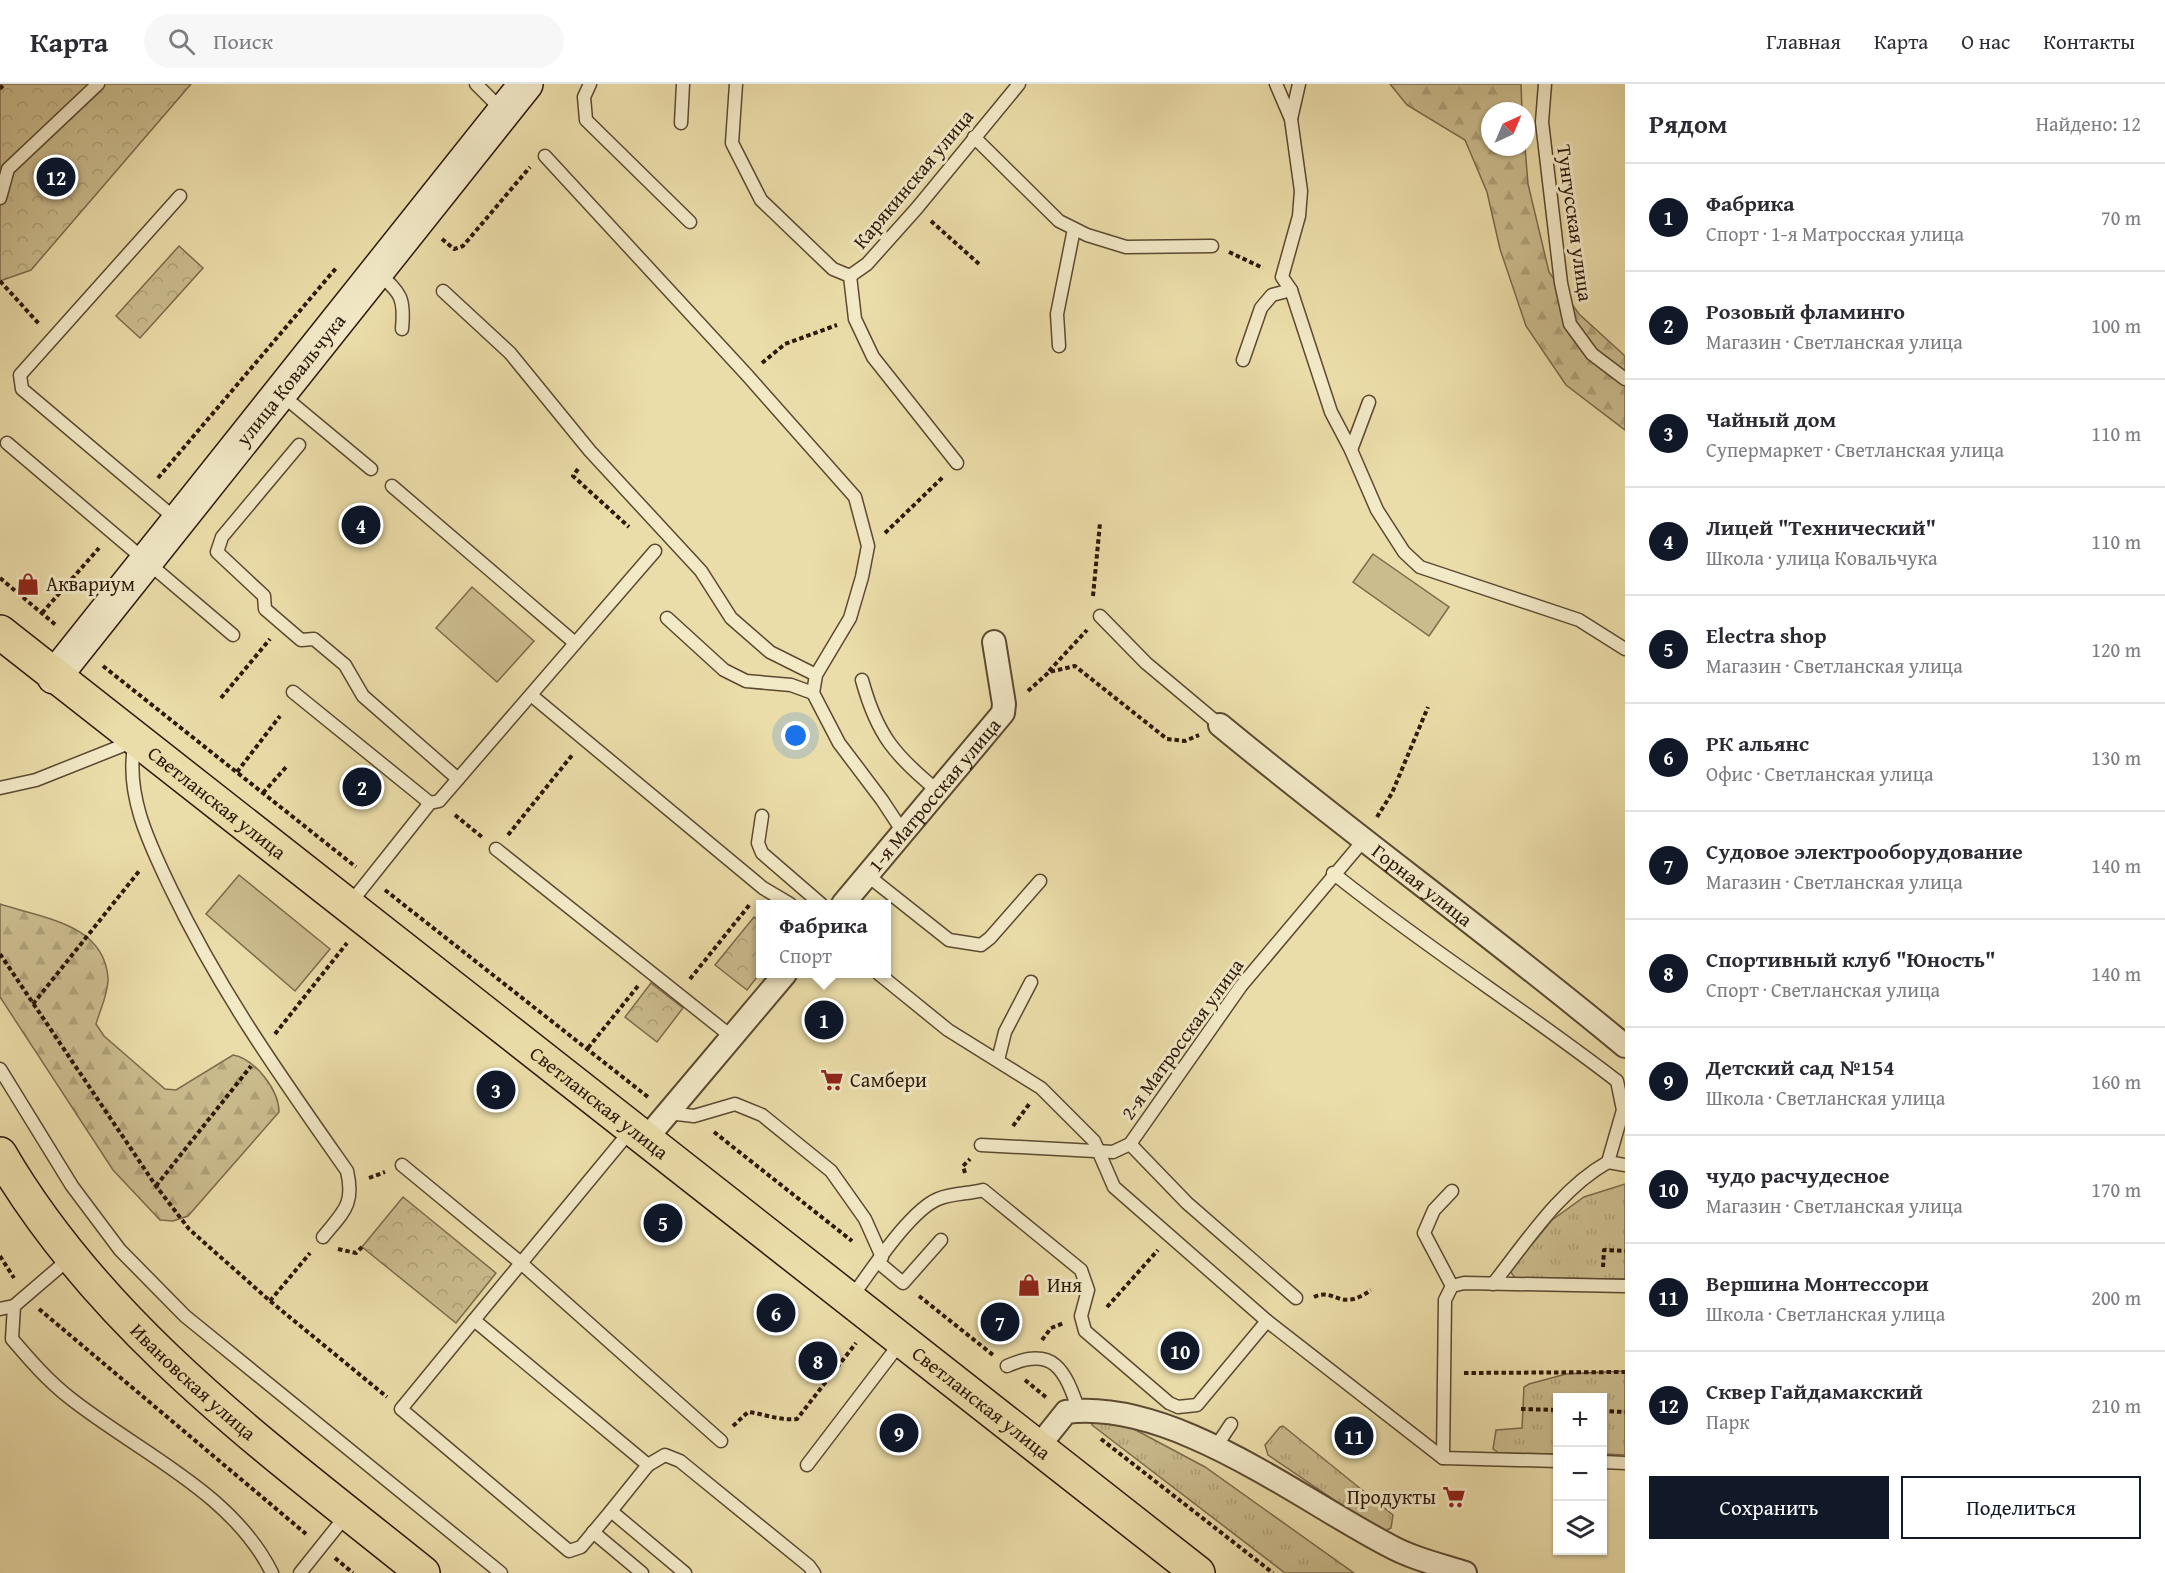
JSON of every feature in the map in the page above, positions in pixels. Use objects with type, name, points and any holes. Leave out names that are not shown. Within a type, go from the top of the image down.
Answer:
[{"type":"main road","name":"улица Ковальчука","points":[[54,677],[282,394],[526,84]]},
{"type":"main road","name":"Светланская улица","points":[[0,632],[54,677],[1198,1573]]},
{"type":"main road","name":"Ивановская улица","points":[[0,1154],[25,1197],[70,1258],[142,1338],[423,1573]]},
{"type":"street","name":"1-я Матросская улица","points":[[846,900],[1003,713],[1004,704],[994,642]]},
{"type":"street","name":"Горная улица","points":[[1220,725],[1363,841],[1570,1000],[1625,1046]]},
{"type":"street","points":[[638,1135],[668,1113],[782,978]]},
{"type":"street","points":[[1038,1448],[1072,1412],[1119,1413],[1159,1423],[1215,1448],[1390,1546],[1465,1573]]},
{"type":"lane","points":[[0,198],[8,179],[8,168],[98,84]]},
{"type":"lane","points":[[476,84],[503,111]]},
{"type":"lane","points":[[590,84],[584,97],[586,120],[690,222]]},
{"type":"lane","points":[[681,123],[683,84]]},
{"type":"lane","name":"Карякинская улица","points":[[736,84],[732,143],[761,200],[833,269],[850,276],[867,264],[917,208],[1020,84]]},
{"type":"lane","points":[[1276,84],[1291,119],[1300,200],[1299,216],[1282,277],[1291,290],[1331,412],[1352,450],[1377,510],[1404,552],[1420,567],[1579,620],[1625,649]]},
{"type":"lane","points":[[1291,119],[1299,84]]},
{"type":"lane","name":"Тунгусская улица","points":[[1545,84],[1542,122],[1561,284],[1570,324],[1592,354],[1625,379]]},
{"type":"lane","points":[[974,137],[1059,221],[1074,229],[1126,247],[1212,246]]},
{"type":"lane","points":[[545,156],[747,375],[855,497],[868,546],[850,618],[816,675],[813,693],[839,743],[903,832]]},
{"type":"lane","points":[[180,196],[20,375],[22,389],[180,522]]},
{"type":"lane","points":[[1059,346],[1057,314],[1074,229]]},
{"type":"lane","points":[[378,273],[400,292],[402,329]]},
{"type":"lane","points":[[850,276],[855,319],[873,357],[957,463]]},
{"type":"lane","points":[[1243,360],[1261,308],[1272,295],[1291,290]]},
{"type":"lane","points":[[443,291],[510,353],[591,451],[701,571],[731,618],[770,652],[816,675]]},
{"type":"lane","points":[[282,394],[372,469]]},
{"type":"lane","points":[[1352,450],[1369,402]]},
{"type":"lane","points":[[8,443],[233,635]]},
{"type":"lane","points":[[299,445],[222,537],[217,552],[264,596],[265,609],[301,640],[314,639],[345,665],[363,696],[458,779]]},
{"type":"lane","points":[[392,486],[575,643]]},
{"type":"lane","points":[[347,907],[435,802],[458,779],[655,551]]},
{"type":"lane","points":[[1100,616],[1146,663],[1220,725]]},
{"type":"lane","points":[[667,618],[724,670],[746,681],[791,685],[813,693]]},
{"type":"lane","points":[[862,680],[870,709],[884,738],[911,769],[938,791]]},
{"type":"lane","points":[[293,692],[435,802]]},
{"type":"lane","points":[[531,695],[763,888],[783,900]]},
{"type":"lane","points":[[0,788],[36,780],[135,740]]},
{"type":"lane","points":[[135,740],[131,760],[133,791],[154,853],[198,945],[262,1051],[347,1171],[351,1186],[350,1203],[323,1237]]},
{"type":"lane","points":[[762,816],[758,843],[762,854],[816,900]]},
{"type":"lane","name":"2-я Матросская улица","points":[[981,1145],[1113,1152],[1130,1144],[1241,986],[1363,841]]},
{"type":"lane","points":[[496,849],[732,1037]]},
{"type":"lane","points":[[1334,873],[1401,927],[1552,1031],[1617,1081],[1623,1110],[1608,1162]]},
{"type":"lane","points":[[867,875],[949,940],[974,945],[981,945],[990,938],[1040,881]]},
{"type":"lane","points":[[884,978],[948,1030],[1041,1088],[1094,1140],[1114,1186],[1267,1321],[1443,1458],[1553,1461]]},
{"type":"lane","points":[[998,1060],[1010,1021],[1031,982]]},
{"type":"lane","points":[[0,1069],[72,1186],[128,1258],[185,1316],[501,1573]]},
{"type":"lane","points":[[668,1113],[694,1116],[735,1104],[762,1115],[831,1171],[864,1219],[880,1260],[903,1283],[941,1240]]},
{"type":"lane","points":[[638,1135],[521,1263],[401,1409],[562,1547],[574,1551],[593,1532],[648,1465],[665,1455],[681,1461],[814,1573]]},
{"type":"lane","points":[[1130,1144],[1187,1203],[1296,1298]]},
{"type":"lane","points":[[1493,1284],[1547,1216],[1591,1172],[1608,1162],[1625,1165]]},
{"type":"lane","points":[[402,1165],[521,1263],[721,1441]]},
{"type":"lane","points":[[849,1300],[904,1228],[930,1203],[940,1198],[983,1190],[1081,1270],[1088,1290],[1081,1316],[1085,1331],[1169,1403],[1178,1407],[1197,1404],[1267,1321]]},
{"type":"lane","points":[[1452,1191],[1434,1210],[1424,1233],[1452,1286]]},
{"type":"lane","points":[[0,1309],[14,1306],[70,1258]]},
{"type":"lane","points":[[1443,1458],[1445,1300],[1452,1286],[1464,1283],[1625,1286]]},
{"type":"lane","points":[[14,1306],[12,1339],[36,1368],[70,1398],[168,1464],[242,1528],[263,1555],[272,1573]]},
{"type":"lane","points":[[474,1320],[648,1465]]},
{"type":"lane","points":[[807,1465],[902,1341]]},
{"type":"lane","points":[[1007,1366],[1026,1358],[1042,1358],[1058,1365],[1071,1387],[1072,1412]]},
{"type":"lane","points":[[1215,1448],[1231,1424]]},
{"type":"lane","points":[[1607,1462],[1625,1463]]},
{"type":"lane","points":[[611,1511],[685,1573]]},
{"type":"lane","points":[[300,1573],[349,1512]]},
{"type":"lane","points":[[593,1532],[642,1573]]},
{"type":"path","points":[[0,89],[4,84]]},
{"type":"path","points":[[451,246],[454,249],[463,246],[527,169]]},
{"type":"path","points":[[917,208],[979,264]]},
{"type":"path","points":[[1212,246],[1282,277]]},
{"type":"path","points":[[145,494],[340,263]]},
{"type":"path","points":[[0,281],[52,337]]},
{"type":"path","points":[[747,375],[785,344],[855,319]]},
{"type":"path","points":[[896,524],[957,463]]},
{"type":"path","points":[[1003,713],[1049,672],[1100,616],[1092,603],[1100,523]]},
{"type":"path","points":[[42,613],[112,532]]},
{"type":"path","points":[[0,578],[80,645]]},
{"type":"path","points":[[221,699],[282,624]]},
{"type":"path","points":[[1049,672],[1075,666],[1167,739],[1185,741],[1220,725]]},
{"type":"path","points":[[1363,841],[1392,793],[1428,707]]},
{"type":"path","points":[[237,772],[280,716]]},
{"type":"path","points":[[435,802],[496,849],[585,740]]},
{"type":"path","points":[[263,794],[287,766]]},
{"type":"path","points":[[33,1004],[154,853]]},
{"type":"path","points":[[678,994],[740,918]]},
{"type":"path","points":[[291,1014],[349,940]]},
{"type":"path","points":[[0,954],[156,1186],[189,1228],[270,1300],[401,1409]]},
{"type":"path","points":[[588,1048],[650,971]]},
{"type":"path","points":[[156,1186],[262,1051]]},
{"type":"path","points":[[998,1145],[1041,1088]]},
{"type":"path","points":[[694,1116],[880,1260]]},
{"type":"path","points":[[972,1193],[963,1166],[981,1145]]},
{"type":"path","points":[[351,1186],[402,1165]]},
{"type":"path","points":[[270,1300],[323,1237]]},
{"type":"path","points":[[338,1249],[356,1253],[362,1247]]},
{"type":"path","points":[[1604,1250],[1625,1251]]},
{"type":"path","points":[[0,1256],[25,1297],[353,1573]]},
{"type":"path","points":[[1122,1290],[1147,1262]]},
{"type":"path","points":[[903,1283],[1007,1366],[1072,1412],[1273,1573]]},
{"type":"path","points":[[1296,1298],[1311,1298],[1321,1294],[1343,1301],[1360,1298],[1371,1290]]},
{"type":"path","points":[[721,1441],[748,1412],[783,1420],[797,1419],[860,1338]]},
{"type":"path","points":[[1444,1373],[1625,1372]]},
{"type":"path","points":[[1521,1409],[1553,1410]]},
{"type":"path","points":[[1607,1411],[1625,1412]]},
{"type":"green space","points":[[0,84],[191,84],[31,270],[0,281]]},
{"type":"green space","points":[[1390,84],[1521,84],[1522,102],[1481,102],[1481,156],[1526,156],[1528,184],[1549,272],[1579,314],[1625,356],[1625,430],[1566,385],[1526,326],[1500,249],[1487,192],[1465,140],[1407,105]]},
{"type":"green space","points":[[179,246],[203,268],[140,338],[116,316]]},
{"type":"green space","points":[[1373,554],[1449,607],[1429,636],[1353,582]]},
{"type":"green space","points":[[472,587],[534,641],[497,682],[436,628]]},
{"type":"green space","points":[[239,875],[330,949],[295,991],[206,914]]},
{"type":"green space","points":[[0,904],[68,926],[83,934],[95,945],[104,960],[108,978],[106,995],[96,1024],[104,1036],[165,1089],[176,1090],[233,1055],[249,1062],[270,1085],[278,1103],[279,1112],[188,1216],[173,1221],[160,1220],[113,1170],[0,997]]},
{"type":"green space","points":[[754,917],[756,919],[756,978],[747,990],[715,965]]},
{"type":"green space","points":[[651,983],[683,1008],[657,1042],[625,1017]]},
{"type":"green space","points":[[1625,1184],[1625,1279],[1515,1278],[1510,1271],[1552,1220],[1584,1197]]},
{"type":"green space","points":[[403,1197],[496,1273],[456,1323],[362,1247]]},
{"type":"green space","points":[[1625,1371],[1625,1455],[1607,1454],[1607,1393],[1553,1393],[1553,1454],[1499,1453],[1493,1449],[1496,1430],[1522,1428],[1524,1387],[1566,1374]]},
{"type":"green space","points":[[1093,1421],[1132,1428],[1205,1467],[1354,1573],[1285,1573],[1092,1425]]},
{"type":"green space","points":[[1283,1426],[1393,1515],[1391,1528],[1385,1531],[1377,1529],[1268,1455],[1265,1445]]},
{"type":"place","name":"Сквер Гайдамакский","points":[[56,177]]},
{"type":"place","name":"Лицей \"Технический\"","points":[[361,525]]},
{"type":"place","name":"Аквариум","points":[[28,584]]},
{"type":"place","name":"Розовый фламинго","points":[[362,787]]},
{"type":"place","name":"Фабрика","points":[[824,1020]]},
{"type":"place","name":"Самбери","points":[[832,1080]]},
{"type":"place","name":"Чайный дом","points":[[496,1090]]},
{"type":"place","name":"Electra shop","points":[[663,1223]]},
{"type":"place","name":"Иня","points":[[1029,1285]]},
{"type":"place","name":"РК альянс","points":[[776,1313]]},
{"type":"place","name":"Судовое электрооборудование","points":[[1000,1322]]},
{"type":"place","name":"чудо расчудесное","points":[[1180,1351]]},
{"type":"place","name":"Спортивный клуб \"Юность\"","points":[[818,1361]]},
{"type":"place","name":"Детский сад №154","points":[[899,1433]]},
{"type":"place","name":"Вершина Монтессори","points":[[1354,1436]]},
{"type":"place","name":"Продукты","points":[[1454,1497]]}]
